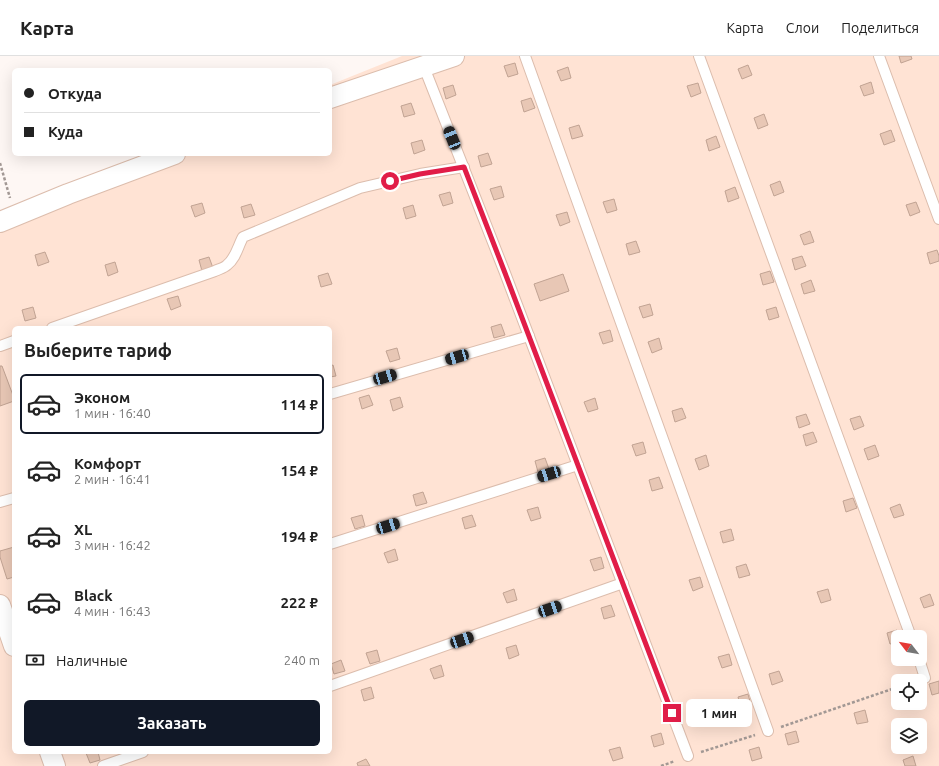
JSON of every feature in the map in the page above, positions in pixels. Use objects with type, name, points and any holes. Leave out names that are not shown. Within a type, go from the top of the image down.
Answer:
[{"type":"street","points":[[332,97],[454,56]]},
{"type":"street","points":[[8,219],[170,156]]},
{"type":"street","points":[[0,605],[12,640]]},
{"type":"street","points":[[51,754],[55,766]]},
{"type":"lane","points":[[525,56],[768,731]]},
{"type":"lane","points":[[699,56],[908,630]]},
{"type":"lane","points":[[879,56],[939,219]]},
{"type":"lane","points":[[424,67],[529,336],[688,756]]},
{"type":"lane","points":[[58,326],[227,266],[235,256],[243,237],[360,188],[420,174],[464,167]]},
{"type":"lane","points":[[332,393],[529,336]]},
{"type":"lane","points":[[0,346],[12,342]]},
{"type":"lane","points":[[332,543],[578,465]]},
{"type":"lane","points":[[0,502],[12,499]]},
{"type":"lane","points":[[332,685],[623,583]]},
{"type":"lane","points":[[103,766],[137,754]]},
{"type":"path","points":[[0,163],[8,219]]},
{"type":"shaded area","points":[[402,56],[939,56],[939,766],[0,766],[0,216],[151,156],[332,156],[332,84]]},
{"type":"building","points":[[899,56],[911,56],[912,59],[901,63]]},
{"type":"building","points":[[515,63],[518,74],[508,77],[504,66]]},
{"type":"building","points":[[748,65],[752,75],[742,79],[738,69]]},
{"type":"building","points":[[568,67],[571,78],[561,81],[557,71]]},
{"type":"building","points":[[871,82],[874,93],[864,96],[860,86]]},
{"type":"building","points":[[698,83],[701,93],[691,97],[687,86]]},
{"type":"building","points":[[453,85],[456,95],[446,99],[443,88]]},
{"type":"building","points":[[531,98],[535,108],[524,112],[521,101]]},
{"type":"building","points":[[411,103],[415,114],[404,117],[401,106]]},
{"type":"building","points":[[764,114],[768,125],[758,129],[754,118]]},
{"type":"building","points":[[579,125],[583,136],[572,139],[569,128]]},
{"type":"building","points":[[891,130],[895,141],[884,145],[880,134]]},
{"type":"building","points":[[716,136],[720,147],[709,151],[706,140]]},
{"type":"building","points":[[422,140],[425,150],[414,154],[411,143]]},
{"type":"building","points":[[488,153],[492,164],[481,167],[478,156]]},
{"type":"building","points":[[780,181],[784,192],[774,196],[770,185]]},
{"type":"building","points":[[501,186],[504,197],[494,200],[490,189]]},
{"type":"building","points":[[735,187],[739,198],[728,202],[725,191]]},
{"type":"building","points":[[450,192],[453,203],[443,206],[439,195]]},
{"type":"building","points":[[614,199],[617,210],[607,213],[603,202]]},
{"type":"building","points":[[916,202],[920,212],[910,216],[906,205]]},
{"type":"building","points":[[202,203],[205,213],[195,217],[191,206]]},
{"type":"building","points":[[251,204],[255,215],[244,218],[241,207]]},
{"type":"building","points":[[413,205],[416,216],[406,219],[403,208]]},
{"type":"building","points":[[567,212],[570,222],[560,226],[556,215]]},
{"type":"building","points":[[810,231],[814,242],[804,245],[800,235]]},
{"type":"building","points":[[636,241],[640,252],[629,255],[626,244]]},
{"type":"building","points":[[937,250],[939,261],[930,264],[927,253]]},
{"type":"building","points":[[45,252],[49,262],[38,266],[35,255]]},
{"type":"building","points":[[802,256],[806,266],[795,270],[792,259]]},
{"type":"building","points":[[209,257],[213,268],[202,271],[199,260]]},
{"type":"building","points":[[115,262],[118,272],[108,276],[105,265]]},
{"type":"building","points":[[770,271],[774,282],[763,285],[760,274]]},
{"type":"building","points":[[328,273],[332,284],[321,287],[318,276]]},
{"type":"building","points":[[563,274],[569,291],[540,301],[534,284]]},
{"type":"building","points":[[811,280],[815,291],[804,294],[801,284]]},
{"type":"building","points":[[178,296],[181,306],[171,310],[167,299]]},
{"type":"building","points":[[650,304],[653,315],[643,318],[639,307]]},
{"type":"building","points":[[33,307],[36,318],[25,321],[22,310]]},
{"type":"building","points":[[776,307],[779,317],[769,320],[766,310]]},
{"type":"building","points":[[501,324],[505,335],[494,338],[491,327]]},
{"type":"building","points":[[610,330],[613,341],[603,344],[599,333]]},
{"type":"building","points":[[659,338],[662,349],[652,353],[648,342]]},
{"type":"building","points":[[397,348],[400,359],[390,362],[386,351]]},
{"type":"building","points":[[333,365],[336,376],[332,377]]},
{"type":"building","points":[[0,366],[2,366],[12,393],[12,402],[0,406]]},
{"type":"building","points":[[369,395],[373,405],[362,409],[359,398]]},
{"type":"building","points":[[400,397],[403,407],[393,411],[390,400]]},
{"type":"building","points":[[595,398],[598,409],[588,412],[584,402]]},
{"type":"building","points":[[682,408],[686,418],[675,422],[672,411]]},
{"type":"building","points":[[806,414],[810,424],[799,428],[796,417]]},
{"type":"building","points":[[860,416],[864,426],[854,430],[850,419]]},
{"type":"building","points":[[813,432],[817,442],[806,446],[803,435]]},
{"type":"building","points":[[643,442],[646,453],[636,456],[632,445]]},
{"type":"building","points":[[875,445],[879,456],[868,460],[864,449]]},
{"type":"building","points":[[706,455],[709,466],[699,470],[695,459]]},
{"type":"building","points":[[545,458],[549,469],[538,472],[535,461]]},
{"type":"building","points":[[659,477],[663,488],[652,491],[649,480]]},
{"type":"building","points":[[423,492],[427,503],[416,506],[413,495]]},
{"type":"building","points":[[853,498],[857,508],[846,512],[843,501]]},
{"type":"building","points":[[900,504],[904,515],[894,518],[890,508]]},
{"type":"building","points":[[538,507],[541,518],[531,521],[527,510]]},
{"type":"building","points":[[362,515],[365,526],[355,529],[351,518]]},
{"type":"building","points":[[472,515],[476,526],[465,529],[462,518]]},
{"type":"building","points":[[731,529],[734,540],[723,543],[720,532]]},
{"type":"building","points":[[12,548],[12,578],[7,579],[0,557],[0,551]]},
{"type":"building","points":[[395,549],[398,560],[388,563],[384,553]]},
{"type":"building","points":[[601,557],[604,568],[594,571],[590,560]]},
{"type":"building","points":[[746,564],[750,575],[739,578],[736,567]]},
{"type":"building","points":[[700,577],[703,587],[693,591],[689,580]]},
{"type":"building","points":[[514,589],[517,600],[507,603],[503,593]]},
{"type":"building","points":[[828,589],[831,600],[821,603],[817,592]]},
{"type":"building","points":[[930,594],[934,605],[924,608],[920,598]]},
{"type":"building","points":[[611,605],[615,616],[604,619],[601,608]]},
{"type":"building","points":[[891,632],[891,644],[890,644],[887,633]]},
{"type":"building","points":[[516,645],[519,655],[509,659],[506,648]]},
{"type":"building","points":[[377,650],[380,661],[370,664],[366,653]]},
{"type":"building","points":[[729,654],[732,665],[722,668],[718,657]]},
{"type":"building","points":[[341,660],[345,671],[334,674],[332,664]]},
{"type":"building","points":[[441,665],[444,676],[434,679],[430,669]]},
{"type":"building","points":[[779,671],[783,681],[772,685],[769,674]]},
{"type":"building","points":[[939,681],[939,693],[932,695],[929,684]]},
{"type":"building","points":[[371,687],[374,698],[364,701],[361,690]]},
{"type":"building","points":[[748,694],[751,705],[741,708],[738,697]]},
{"type":"building","points":[[865,710],[868,722],[857,724],[854,713]]},
{"type":"building","points":[[796,731],[799,742],[788,745],[785,734]]},
{"type":"building","points":[[661,733],[664,744],[654,747],[651,736]]},
{"type":"building","points":[[620,747],[623,758],[613,761],[609,750]]},
{"type":"building","points":[[759,747],[762,758],[752,761],[749,750]]},
{"type":"building","points":[[86,754],[98,754],[100,760],[90,763]]},
{"type":"building","points":[[913,756],[916,766],[905,766],[903,760]]},
{"type":"building","points":[[366,759],[370,766],[358,766],[357,763]]},
{"type":"route","points":[[390,181],[420,174],[464,167],[672,713]]}]
